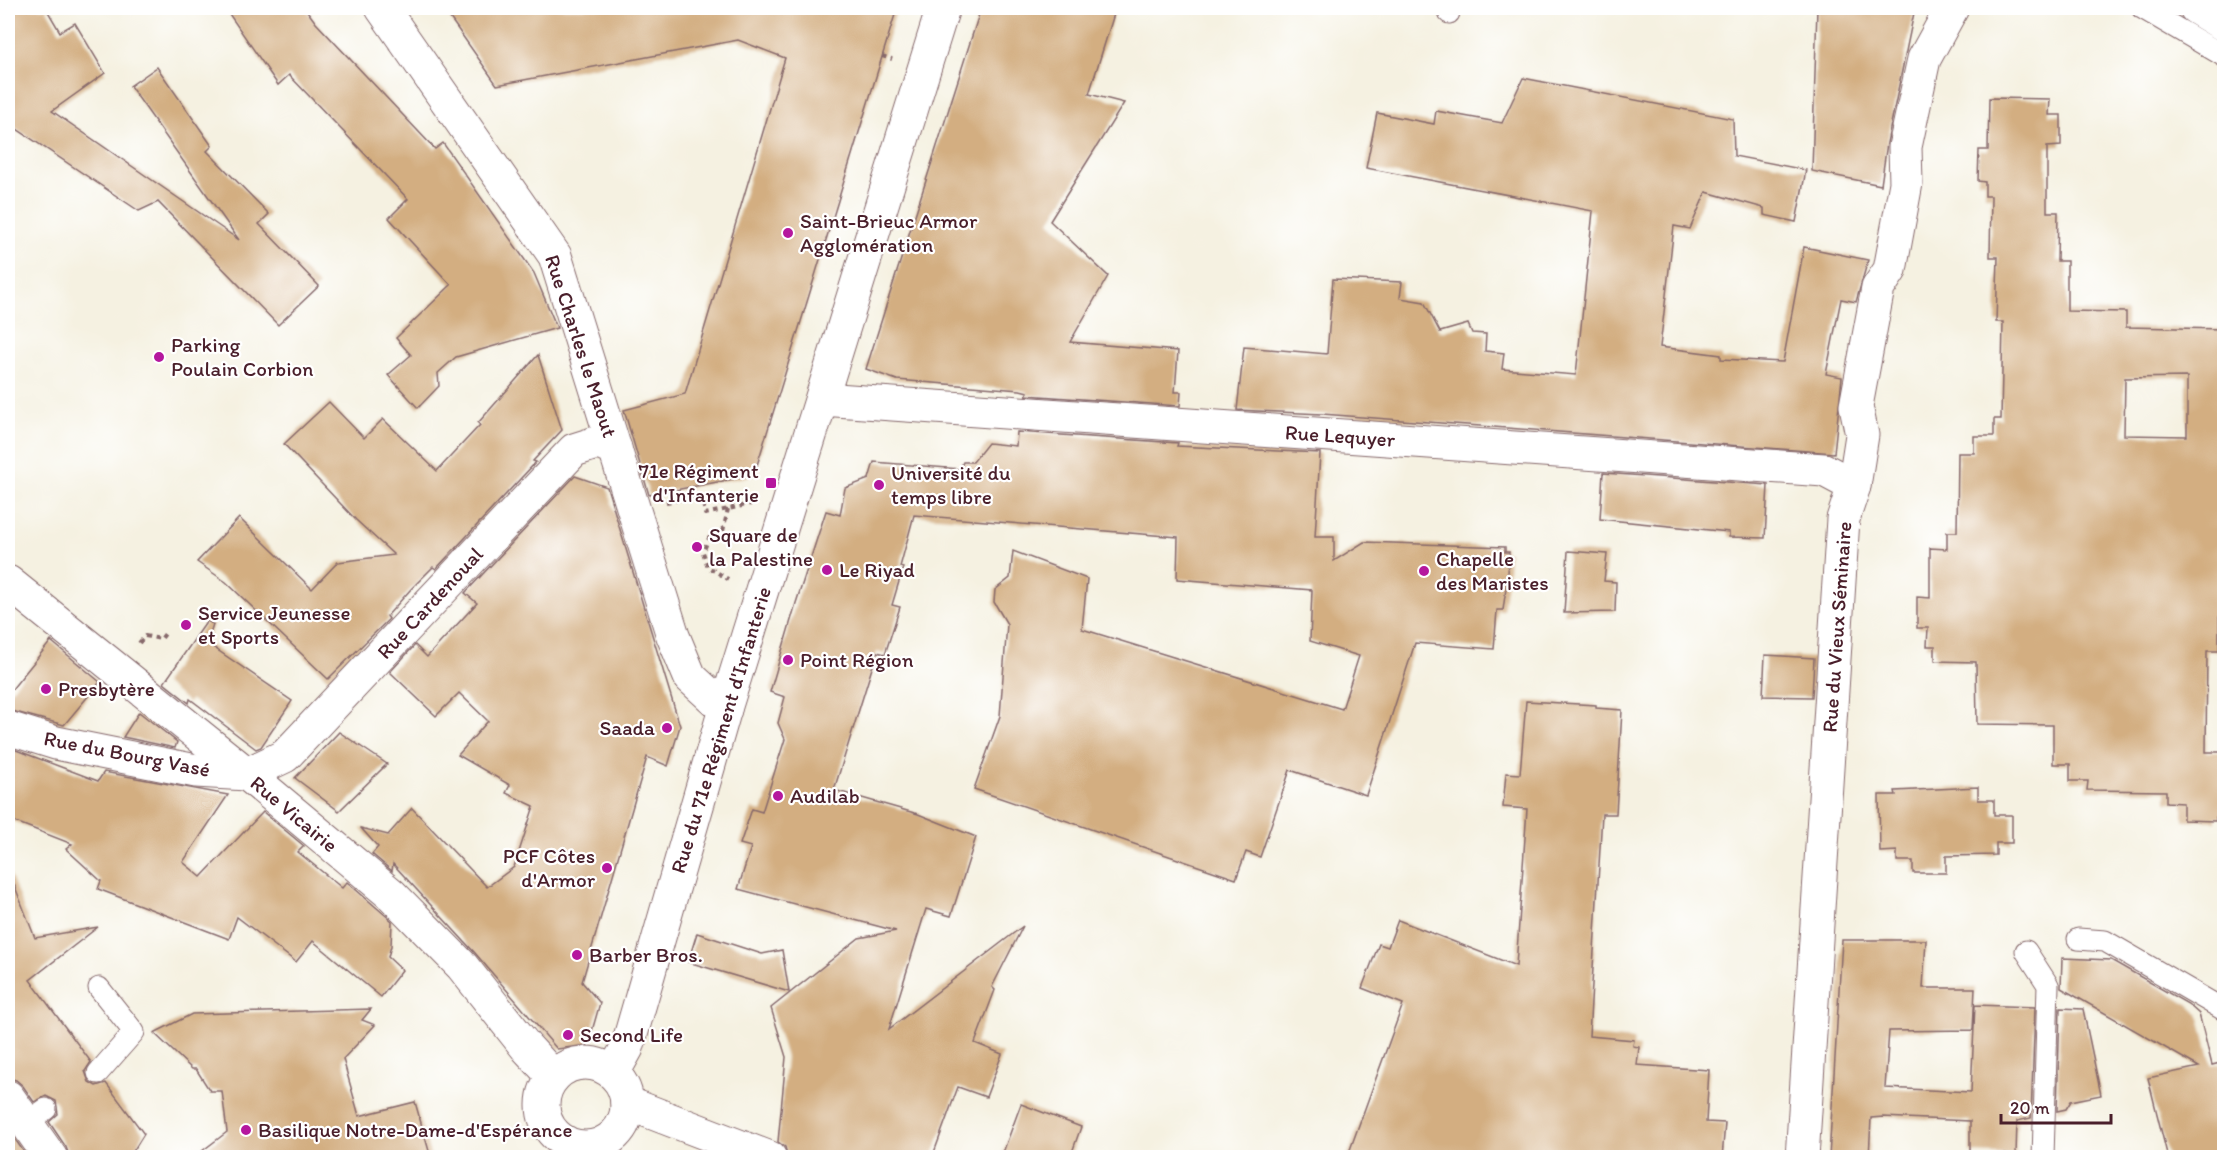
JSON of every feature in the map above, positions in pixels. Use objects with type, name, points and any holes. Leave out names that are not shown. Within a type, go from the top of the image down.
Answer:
[{"type":"street","name":"Rue Charles le Maout","points":[[382,8],[424,52],[555,256],[604,383],[623,452],[633,508],[673,636],[690,677],[725,709]]},
{"type":"street","name":"Rue du 71e Régiment d'Infanterie","points":[[613,1073],[627,1048],[725,709],[943,8]]},
{"type":"street","name":"Rue du Vieux Séminaire","points":[[1802,1158],[1843,519],[1854,486],[1862,435],[1856,406],[1878,288],[1890,270],[1906,183],[1905,147],[1924,59],[1952,8]]},
{"type":"street","points":[[2196,8],[2224,25]]},
{"type":"street","name":"Rue Lequyer","points":[[822,399],[1824,470],[1854,486]]},
{"type":"street","name":"Rue Cardenoual","points":[[247,774],[285,756],[574,450],[596,443],[623,452]]},
{"type":"street","name":"Rue Vicairie","points":[[12,593],[247,774],[392,895],[462,966],[527,1048],[553,1076]]},
{"type":"street","name":"Rue du Bourg Vasé","points":[[8,728],[56,743],[196,771],[247,774]]},
{"type":"street","points":[[576,1063],[602,1066],[613,1073],[625,1091],[627,1103],[625,1117],[619,1131],[608,1141],[579,1153],[556,1137],[547,1126],[542,1100],[553,1076],[576,1063]]},
{"type":"street","points":[[8,1097],[36,1116],[51,1158]]},
{"type":"street","points":[[627,1103],[770,1158]]},
{"type":"lane","points":[[2142,8],[2224,56]]},
{"type":"lane","points":[[2078,939],[2105,941],[2224,1010]]},
{"type":"lane","points":[[2026,951],[2048,985],[2043,1158]]},
{"type":"lane","points":[[98,1072],[134,1032],[99,988]]},
{"type":"path","points":[[633,508],[702,496],[705,514],[754,504]]},
{"type":"path","points":[[728,509],[723,531],[709,538],[703,552],[708,567],[731,580]]},
{"type":"path","points":[[161,639],[167,631]]},
{"type":"building","points":[[8,8],[46,8],[60,32],[75,23],[105,73],[52,111],[239,240],[130,86],[157,67],[212,146],[207,151],[269,214],[259,224],[319,286],[278,325],[158,202],[139,211],[8,123]]},
{"type":"building","points":[[225,8],[305,8],[316,23],[435,149],[443,143],[534,273],[557,328],[456,357],[438,373],[439,386],[418,408],[388,375],[411,355],[396,338],[451,285],[389,218],[408,199],[289,75],[278,85]]},
{"type":"building","points":[[443,8],[897,8],[754,475],[649,495],[624,410],[685,394],[785,58],[738,40],[497,85]]},
{"type":"building","points":[[981,8],[1094,8],[1114,14],[1089,94],[1124,103],[1050,221],[1108,276],[1070,342],[1178,351],[1175,392],[1181,392],[1180,406],[1026,395],[1028,392],[1020,390],[897,380],[866,369]]},
{"type":"building","points":[[1817,8],[1915,8],[1887,143],[1881,185],[1812,171]]},
{"type":"building","points":[[1523,78],[1733,119],[1734,156],[1806,170],[1796,222],[1764,215],[1764,208],[1706,192],[1690,229],[1674,226],[1660,347],[1721,355],[1721,359],[1783,362],[1804,247],[1868,260],[1856,302],[1841,299],[1826,374],[1842,377],[1834,453],[1322,414],[1237,410],[1244,347],[1327,354],[1333,279],[1402,282],[1400,298],[1424,302],[1440,332],[1468,324],[1472,333],[1486,334],[1485,351],[1504,353],[1502,369],[1576,375],[1593,211],[1366,168],[1377,113],[1434,124],[1436,111],[1502,123]]},
{"type":"building","points":[[1989,98],[2050,99],[2049,115],[2061,115],[2061,146],[2047,147],[2047,212],[2058,212],[2057,261],[2067,261],[2067,311],[2126,312],[2126,327],[2224,329],[2224,617],[2219,617],[2219,651],[2207,651],[2206,752],[2224,752],[2224,817],[2216,817],[2216,821],[2183,820],[2183,803],[2166,802],[2166,791],[2087,790],[2088,781],[2070,781],[2070,764],[2053,764],[2053,725],[1977,724],[1976,662],[1935,661],[1935,646],[1927,646],[1928,628],[1917,628],[1917,597],[1930,598],[1930,548],[1947,549],[1947,532],[1957,532],[1958,453],[1974,453],[1974,436],[1994,436],[1994,419],[2001,419],[2003,322],[1996,322],[1998,257],[1990,257],[1991,196],[1985,196],[1985,182],[1978,181],[1979,150],[1988,150]],"holes":[[[2187,377],[2187,436],[2124,435],[2125,378]]]},
{"type":"building","points":[[538,355],[562,430],[533,461],[536,462],[436,569],[433,567],[411,589],[387,616],[389,619],[328,679],[226,582],[197,562],[239,518],[312,589],[338,562],[394,555],[356,520],[284,444],[329,402],[364,438],[383,419],[437,471],[480,425],[478,423]]},
{"type":"building","points":[[1017,432],[1178,443],[1177,446],[1320,453],[1315,537],[1334,537],[1334,561],[1364,542],[1505,547],[1505,552],[1509,552],[1508,574],[1503,610],[1497,610],[1494,649],[1415,643],[1366,795],[1290,770],[1260,857],[1246,852],[1236,879],[974,789],[1000,716],[1007,624],[994,602],[995,590],[1010,578],[1013,551],[1087,579],[1082,629],[1342,709],[1359,656],[1310,641],[1312,590],[1177,579],[1178,537],[914,515],[900,567],[903,568],[892,605],[900,607],[885,654],[877,652],[834,790],[918,814],[976,837],[951,916],[926,909],[889,1029],[1023,926],[992,987],[995,990],[975,1043],[1002,1054],[986,1097],[958,1087],[932,1158],[788,1158],[785,1147],[778,1142],[786,1057],[771,1008],[859,938],[896,931],[738,889],[751,847],[740,844],[752,809],[762,812],[785,739],[778,723],[785,697],[770,692],[796,603],[826,511],[840,515],[845,488],[869,479],[874,462],[960,469],[963,462],[973,462],[988,443],[1016,446]]},
{"type":"building","points":[[1603,473],[1768,485],[1765,538],[1729,537],[1729,532],[1600,519]]},
{"type":"building","points":[[575,476],[607,487],[680,726],[668,766],[647,757],[582,982],[600,1003],[588,1045],[557,1049],[475,953],[393,864],[392,871],[372,854],[378,847],[361,828],[388,835],[412,808],[487,887],[514,867],[534,806],[506,793],[510,785],[458,755],[488,721],[459,693],[436,716],[390,672],[415,645],[427,657],[477,603],[465,593]]},
{"type":"building","points":[[1568,551],[1607,554],[1604,581],[1616,582],[1615,612],[1564,613]]},
{"type":"building","points":[[207,621],[213,624],[207,643],[292,701],[261,747],[256,749],[190,699],[189,703],[164,683]]},
{"type":"building","points":[[51,641],[100,682],[64,725],[8,710],[8,694]]},
{"type":"building","points":[[1765,655],[1814,658],[1812,697],[1763,696]]},
{"type":"building","points":[[1526,701],[1596,705],[1596,708],[1622,710],[1616,814],[1602,814],[1589,1036],[1634,1040],[1633,1046],[1639,1047],[1637,1065],[1709,1070],[1706,1122],[1725,1123],[1722,1158],[1347,1158],[1403,1004],[1362,988],[1379,944],[1388,947],[1398,920],[1516,966],[1527,809],[1503,807],[1506,773],[1520,774]]},
{"type":"building","points":[[139,712],[177,742],[175,748],[123,737]]},
{"type":"building","points":[[339,732],[387,764],[339,811],[295,778]]},
{"type":"building","points":[[8,747],[98,781],[104,772],[228,795],[183,862],[201,877],[263,812],[304,846],[298,852],[342,888],[347,882],[392,921],[388,957],[402,970],[381,997],[313,941],[296,962],[237,917],[229,939],[98,889],[101,881],[66,849],[72,844],[8,819]]},
{"type":"building","points":[[1978,787],[1978,800],[1994,800],[1994,815],[2012,815],[2012,843],[1996,843],[1996,855],[1946,856],[1946,873],[1913,873],[1913,861],[1897,861],[1897,851],[1880,852],[1879,795],[1896,795],[1895,791]]},
{"type":"building","points":[[8,874],[10,874],[35,938],[98,927],[30,980],[91,1062],[85,1071],[89,1082],[96,1086],[106,1083],[144,1134],[129,1158],[70,1158],[66,1147],[49,1122],[58,1114],[56,1101],[46,1096],[34,1102],[23,1086],[16,1080],[8,1078]]},
{"type":"building","points":[[697,933],[762,954],[782,950],[789,992],[688,962]]},
{"type":"building","points":[[1842,940],[1926,940],[1923,988],[1975,988],[1973,1030],[1889,1031],[1885,1088],[1971,1092],[1975,1005],[2035,1007],[2031,1118],[2017,1121],[2016,1155],[1970,1153],[1970,1121],[1883,1117],[1871,1118],[1869,1158],[1829,1158]]},
{"type":"building","points":[[2062,958],[2111,960],[2188,1004],[2199,1014],[2212,1065],[2224,1062],[2224,1158],[2168,1158],[2148,1078],[2199,1067],[2061,988]]},
{"type":"building","points":[[2060,1008],[2083,1009],[2101,1095],[2071,1101],[2066,1109],[2057,1111]]},
{"type":"building","points":[[371,1009],[362,1020],[375,1025],[343,1059],[359,1116],[415,1102],[431,1158],[193,1158],[227,1132],[222,1091],[210,1091],[196,1069],[192,1069],[154,1033],[192,1014]]},
{"type":"building","points":[[1021,1104],[1081,1127],[1070,1158],[1001,1158]]},
{"type":"building","points":[[8,1129],[28,1158],[8,1158]]},
{"type":"place","name":"Saint-Brieuc Armor Agglomération","points":[[788,233]]},
{"type":"place","name":"Parking Poulain Corbion","points":[[159,357]]},
{"type":"place","name":"71e Régiment d'Infanterie","points":[[771,483]]},
{"type":"place","name":"Université du temps libre","points":[[879,485]]},
{"type":"place","name":"Square de la Palestine","points":[[697,547]]},
{"type":"place","name":"Le Riyad","points":[[827,570]]},
{"type":"place","name":"Chapelle des Maristes","points":[[1424,571]]},
{"type":"place","name":"Service Jeunesse et Sports","points":[[186,625]]},
{"type":"place","name":"Point Région","points":[[788,660]]},
{"type":"place","name":"Presbytère","points":[[46,689]]},
{"type":"place","name":"Saada","points":[[667,728]]},
{"type":"place","name":"Audilab","points":[[778,796]]},
{"type":"place","name":"PCF Côtes d'Armor","points":[[607,868]]},
{"type":"place","name":"Barber Bros.","points":[[577,955]]},
{"type":"place","name":"Second Life","points":[[568,1035]]},
{"type":"place","name":"Basilique Notre-Dame-d'Espérance","points":[[246,1130]]}]
